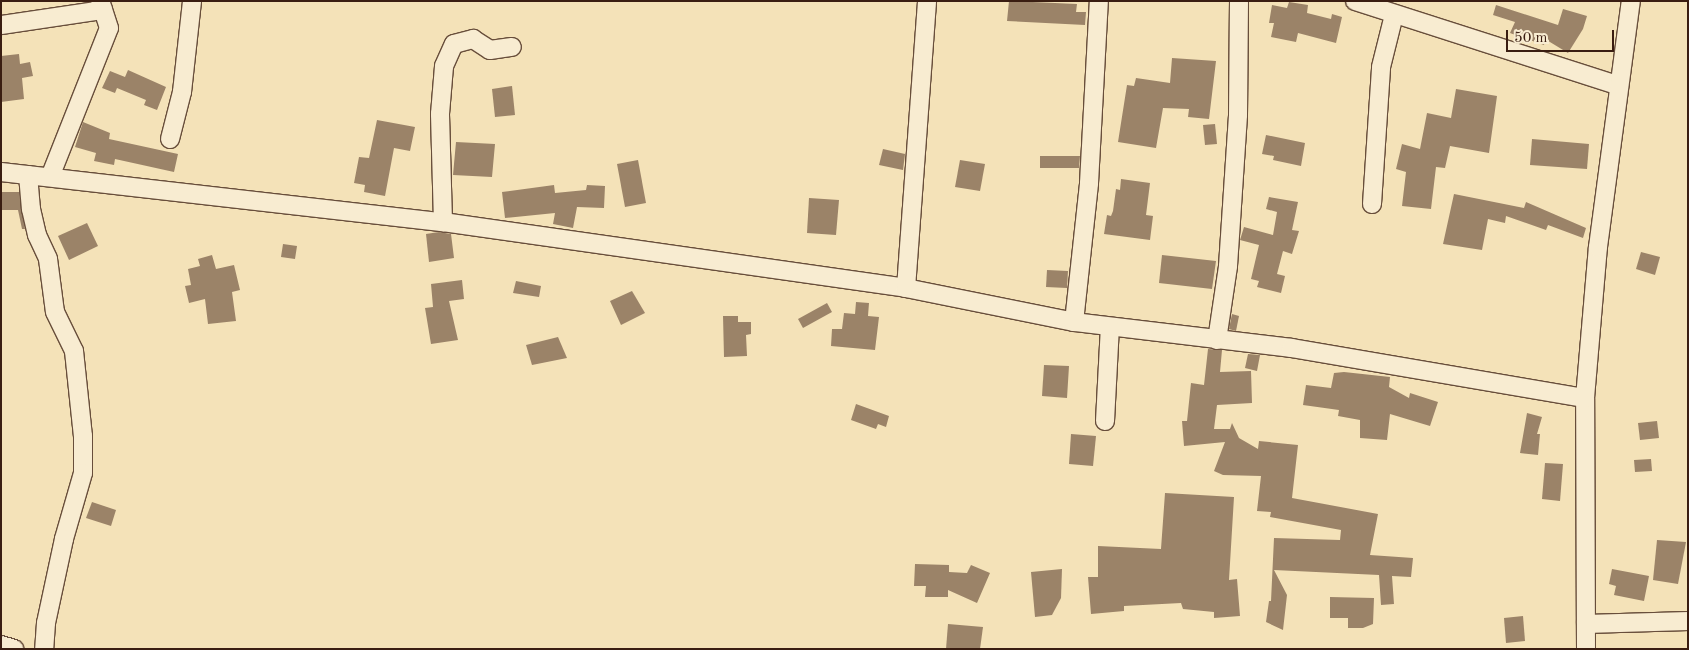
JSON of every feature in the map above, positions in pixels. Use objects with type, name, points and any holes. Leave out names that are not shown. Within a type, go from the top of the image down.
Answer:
[{"type":"street","points":[[170,139],[182,92],[192,1]]},
{"type":"street","points":[[906,288],[927,1]]},
{"type":"street","points":[[1074,322],[1089,184],[1099,1]]},
{"type":"street","points":[[1217,340],[1228,266],[1238,106],[1239,1]]},
{"type":"street","points":[[1355,1],[1619,86]]},
{"type":"street","points":[[1586,649],[1585,398],[1598,247],[1631,1]]},
{"type":"street","points":[[1,25],[102,6],[109,28],[102,50],[73,113],[50,177]]},
{"type":"street","points":[[1372,204],[1381,67],[1394,15]]},
{"type":"street","points":[[443,222],[440,114],[444,66],[454,44],[474,40],[490,50],[512,47]]},
{"type":"street","points":[[1,172],[443,222],[906,288],[1074,322],[1291,348],[1585,398]]},
{"type":"street","points":[[28,174],[31,208],[37,235],[48,259],[55,312],[74,351],[83,436],[83,473],[64,539],[46,623],[44,649]]},
{"type":"street","points":[[1105,421],[1110,327]]},
{"type":"street","points":[[1586,624],[1688,620]]},
{"type":"street","points":[[1,645],[14,649]]},
{"type":"building","points":[[1009,1],[1077,4],[1076,12],[1086,12],[1085,25],[1007,21]]},
{"type":"building","points":[[1289,2],[1308,5],[1307,13],[1331,19],[1332,14],[1342,17],[1336,43],[1298,33],[1296,42],[1271,37],[1274,23],[1269,23],[1272,5],[1287,8]]},
{"type":"building","points":[[1496,5],[1558,25],[1563,9],[1587,16],[1583,29],[1568,53],[1545,39],[1544,45],[1510,33],[1515,22],[1493,15]]},
{"type":"building","points":[[19,54],[20,64],[30,62],[33,76],[22,78],[24,99],[1,102],[1,56]]},
{"type":"building","points":[[1172,58],[1216,61],[1209,119],[1188,117],[1189,109],[1163,108],[1156,148],[1118,142],[1127,85],[1134,86],[1136,78],[1170,83]]},
{"type":"building","points":[[128,70],[166,87],[157,110],[144,105],[146,100],[117,88],[115,93],[102,88],[110,71],[125,77]]},
{"type":"building","points":[[512,86],[515,115],[495,117],[492,89]]},
{"type":"building","points":[[1456,89],[1497,96],[1489,153],[1450,146],[1445,168],[1436,167],[1431,209],[1402,206],[1406,172],[1396,169],[1402,144],[1420,149],[1427,113],[1451,118]]},
{"type":"building","points":[[377,120],[415,127],[410,151],[394,148],[385,196],[364,192],[365,185],[354,183],[359,157],[369,158]]},
{"type":"building","points":[[83,122],[110,133],[109,139],[178,154],[174,172],[115,159],[114,165],[94,161],[96,153],[75,147]]},
{"type":"building","points":[[1215,124],[1217,144],[1205,145],[1203,125]]},
{"type":"building","points":[[1266,135],[1305,143],[1301,166],[1273,160],[1274,156],[1262,154]]},
{"type":"building","points":[[1532,139],[1589,144],[1587,169],[1530,165]]},
{"type":"building","points":[[456,142],[495,144],[492,177],[453,175]]},
{"type":"building","points":[[883,149],[905,154],[903,170],[879,165]]},
{"type":"building","points":[[1040,156],[1080,156],[1079,168],[1040,168]]},
{"type":"building","points":[[638,160],[646,203],[625,207],[617,164]]},
{"type":"building","points":[[960,160],[985,164],[980,191],[955,187]]},
{"type":"building","points":[[1121,179],[1150,183],[1146,215],[1153,216],[1150,240],[1104,234],[1107,215],[1111,216],[1113,211],[1116,189],[1120,190]]},
{"type":"building","points":[[554,185],[555,193],[586,190],[587,185],[605,186],[604,208],[577,207],[573,228],[553,224],[555,213],[505,218],[502,192]]},
{"type":"building","points":[[1,192],[19,192],[25,229],[22,229],[18,210],[1,210]]},
{"type":"building","points":[[1454,194],[1524,208],[1526,202],[1586,228],[1583,238],[1548,225],[1546,230],[1506,216],[1505,223],[1488,219],[1482,250],[1443,244]]},
{"type":"building","points":[[1269,197],[1298,202],[1292,230],[1299,231],[1292,254],[1283,251],[1277,274],[1285,276],[1281,293],[1257,287],[1259,281],[1251,279],[1259,245],[1240,240],[1244,227],[1273,235],[1277,212],[1266,209]]},
{"type":"building","points":[[809,198],[839,200],[836,235],[807,233]]},
{"type":"building","points":[[87,223],[98,246],[69,260],[58,236]]},
{"type":"building","points":[[439,232],[451,234],[454,258],[429,262],[426,234]]},
{"type":"building","points":[[283,244],[297,246],[295,259],[281,257]]},
{"type":"building","points":[[1641,252],[1660,257],[1655,275],[1636,269]]},
{"type":"building","points":[[212,255],[216,269],[234,265],[240,290],[232,292],[236,321],[208,324],[205,299],[189,303],[185,286],[191,285],[188,269],[200,266],[198,259]]},
{"type":"building","points":[[1162,255],[1216,261],[1212,289],[1159,283]]},
{"type":"building","points":[[1047,270],[1068,271],[1067,288],[1046,287]]},
{"type":"building","points":[[462,280],[464,299],[449,301],[458,340],[431,344],[425,308],[433,307],[431,284]]},
{"type":"building","points":[[516,281],[541,286],[539,297],[513,293]]},
{"type":"building","points":[[632,291],[645,313],[621,325],[610,301]]},
{"type":"building","points":[[856,302],[869,303],[868,316],[879,317],[875,350],[831,346],[832,329],[842,329],[844,313],[855,314]]},
{"type":"building","points":[[827,303],[832,312],[803,328],[798,319]]},
{"type":"building","points":[[1232,314],[1239,316],[1236,331],[1229,329]]},
{"type":"building","points":[[723,316],[738,316],[738,322],[751,322],[751,334],[746,335],[747,356],[724,357]]},
{"type":"building","points":[[558,337],[567,358],[532,365],[526,345]]},
{"type":"building","points":[[1208,349],[1222,350],[1220,372],[1251,371],[1252,403],[1217,405],[1214,429],[1230,429],[1232,423],[1239,438],[1258,449],[1259,441],[1298,445],[1292,498],[1378,514],[1370,555],[1413,558],[1411,577],[1392,576],[1394,604],[1381,605],[1379,575],[1274,570],[1287,595],[1283,630],[1266,622],[1269,601],[1271,601],[1274,538],[1340,540],[1341,530],[1270,517],[1271,512],[1257,511],[1261,476],[1223,475],[1214,471],[1225,442],[1184,446],[1182,421],[1187,421],[1191,383],[1204,385]]},
{"type":"building","points":[[1248,354],[1260,355],[1257,371],[1245,368]]},
{"type":"building","points":[[1044,365],[1069,366],[1067,398],[1042,396]]},
{"type":"building","points":[[1344,372],[1390,377],[1389,387],[1409,398],[1410,393],[1438,402],[1430,426],[1390,414],[1387,440],[1360,438],[1360,420],[1338,416],[1339,410],[1303,405],[1306,385],[1331,388],[1334,373]]},
{"type":"building","points":[[856,404],[889,416],[886,427],[878,424],[876,429],[851,420]]},
{"type":"building","points":[[1527,413],[1542,417],[1537,434],[1540,434],[1538,455],[1520,453]]},
{"type":"building","points":[[1657,421],[1659,438],[1640,440],[1638,423]]},
{"type":"building","points":[[1071,434],[1096,436],[1093,466],[1069,464]]},
{"type":"building","points":[[1651,459],[1652,471],[1635,472],[1634,460]]},
{"type":"building","points":[[1545,463],[1563,464],[1560,501],[1542,499]]},
{"type":"building","points":[[1165,493],[1234,497],[1229,580],[1237,579],[1240,616],[1214,618],[1214,612],[1183,609],[1181,603],[1124,606],[1124,611],[1091,614],[1088,577],[1098,577],[1098,546],[1161,549]]},
{"type":"building","points":[[92,502],[116,510],[111,526],[86,518]]},
{"type":"building","points":[[1657,540],[1686,542],[1678,584],[1653,580]]},
{"type":"building","points":[[915,564],[949,565],[949,572],[967,573],[971,565],[990,573],[977,603],[948,590],[948,597],[925,597],[926,586],[914,586]]},
{"type":"building","points":[[1062,569],[1061,598],[1052,615],[1035,617],[1031,572]]},
{"type":"building","points":[[1612,569],[1649,576],[1644,601],[1614,595],[1616,586],[1609,584]]},
{"type":"building","points":[[1330,597],[1374,598],[1373,624],[1363,628],[1348,628],[1348,618],[1330,618]]},
{"type":"building","points":[[1523,616],[1525,641],[1506,643],[1504,618]]},
{"type":"building","points":[[948,624],[983,627],[980,649],[946,649]]}]
